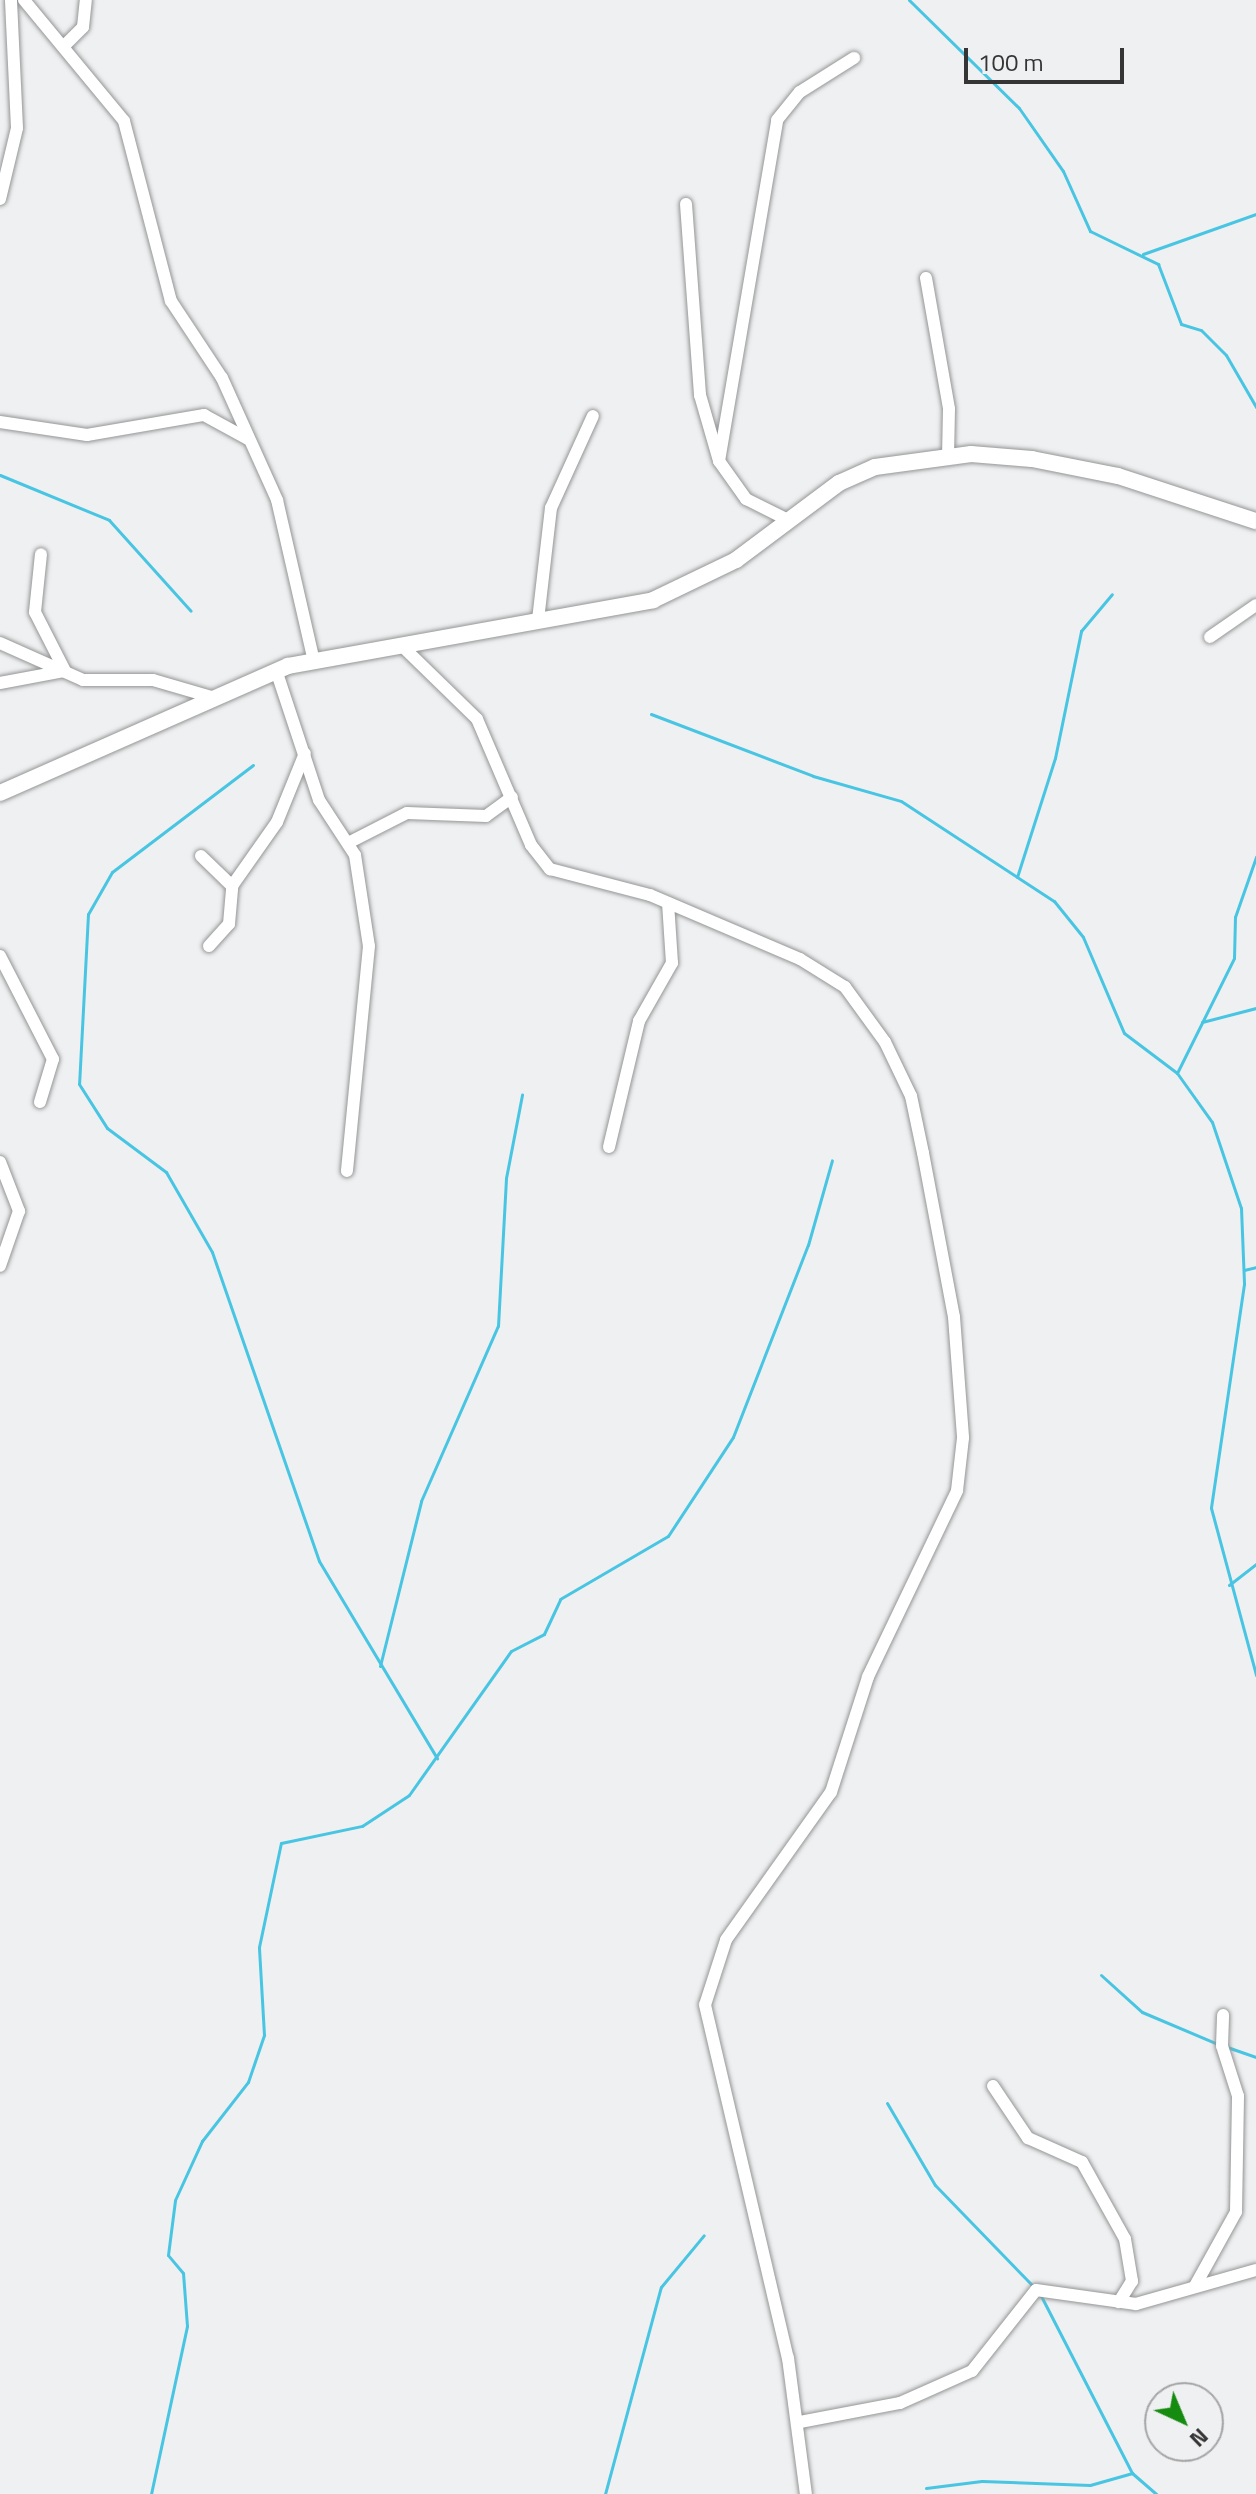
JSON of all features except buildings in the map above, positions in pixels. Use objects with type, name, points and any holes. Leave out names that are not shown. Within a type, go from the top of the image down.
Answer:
[{"type":"street","points":[[0,199],[17,128],[11,0]]},
{"type":"street","points":[[24,0],[124,121],[171,301],[222,378],[277,500],[314,661]]},
{"type":"street","points":[[64,46],[83,27],[86,0]]},
{"type":"street","points":[[719,461],[777,120],[800,92],[854,58]]},
{"type":"street","points":[[686,204],[700,395],[719,461],[740,493],[790,521]]},
{"type":"street","points":[[926,278],[949,409],[948,456]]},
{"type":"street","points":[[0,422],[87,435],[204,415],[248,439]]},
{"type":"street","points":[[538,620],[551,508],[593,416]]},
{"type":"street","points":[[0,793],[276,670],[653,600],[736,560],[875,467],[948,456],[1086,467],[1256,521]]},
{"type":"street","points":[[41,554],[35,612],[65,671]]},
{"type":"street","points":[[1210,637],[1256,605]]},
{"type":"street","points":[[0,643],[97,683],[163,681],[211,697]]},
{"type":"street","points":[[403,647],[477,719],[512,797],[550,869],[668,903],[831,975],[871,1015],[911,1096],[954,1317],[963,1438],[957,1491],[868,1677],[831,1792],[733,1928],[705,2005],[800,2422],[806,2494]]},
{"type":"street","points":[[276,670],[319,800],[350,842],[369,946],[347,1171]]},
{"type":"street","points":[[0,683],[65,671]]},
{"type":"street","points":[[209,946],[229,924],[232,886],[277,822],[305,753]]},
{"type":"street","points":[[350,842],[407,813],[486,816],[512,797]]},
{"type":"street","points":[[201,856],[232,886]]},
{"type":"street","points":[[609,1147],[639,1021],[672,963],[668,903]]},
{"type":"street","points":[[0,956],[53,1059],[40,1102]]},
{"type":"street","points":[[0,1162],[19,1211],[0,1266]]},
{"type":"street","points":[[1195,2286],[1229,2233],[1238,2196],[1238,2096],[1222,2046],[1223,2015]]},
{"type":"street","points":[[993,2086],[1028,2138],[1082,2162],[1125,2239],[1132,2281],[1119,2302]]},
{"type":"street","points":[[800,2422],[900,2403],[972,2371],[1036,2290],[1119,2302],[1256,2270]]},
{"type":"waterway","points":[[909,0],[1019,108],[1063,171],[1090,231],[1158,264],[1181,324],[1201,330],[1226,355],[1256,407]]},
{"type":"waterway","points":[[1143,254],[1256,214]]},
{"type":"waterway","points":[[0,475],[109,520],[191,611]]},
{"type":"waterway","points":[[1017,877],[1055,758],[1081,631],[1112,594]]},
{"type":"waterway","points":[[651,714],[813,776],[901,801],[1054,901],[1083,937],[1124,1033],[1177,1073],[1212,1122],[1241,1208],[1244,1284],[1211,1508],[1256,1675]]},
{"type":"waterway","points":[[253,765],[112,872],[88,914],[79,1084],[107,1128],[166,1172],[212,1252],[319,1561],[437,1758]]},
{"type":"waterway","points":[[1177,1073],[1234,958],[1235,917],[1256,857]]},
{"type":"waterway","points":[[1202,1022],[1256,1008]]},
{"type":"waterway","points":[[380,1666],[421,1501],[498,1326],[506,1178],[522,1095]]},
{"type":"waterway","points":[[151,2494],[187,2326],[183,2273],[168,2255],[175,2200],[202,2141],[248,2082],[264,2035],[259,1947],[281,1843],[362,1826],[409,1795],[511,1651],[544,1634],[560,1599],[668,1536],[733,1437],[808,1245],[832,1160]]},
{"type":"waterway","points":[[1244,1270],[1256,1267]]},
{"type":"waterway","points":[[1229,1585],[1256,1564]]},
{"type":"waterway","points":[[1101,1975],[1142,2012],[1220,2045]]},
{"type":"waterway","points":[[1227,2047],[1256,2057]]},
{"type":"waterway","points":[[887,2103],[935,2185],[1032,2285]]},
{"type":"waterway","points":[[605,2494],[661,2287],[704,2235]]},
{"type":"waterway","points":[[1040,2294],[1132,2473],[1156,2494]]},
{"type":"waterway","points":[[926,2488],[982,2481],[1090,2485],[1132,2473]]}]
